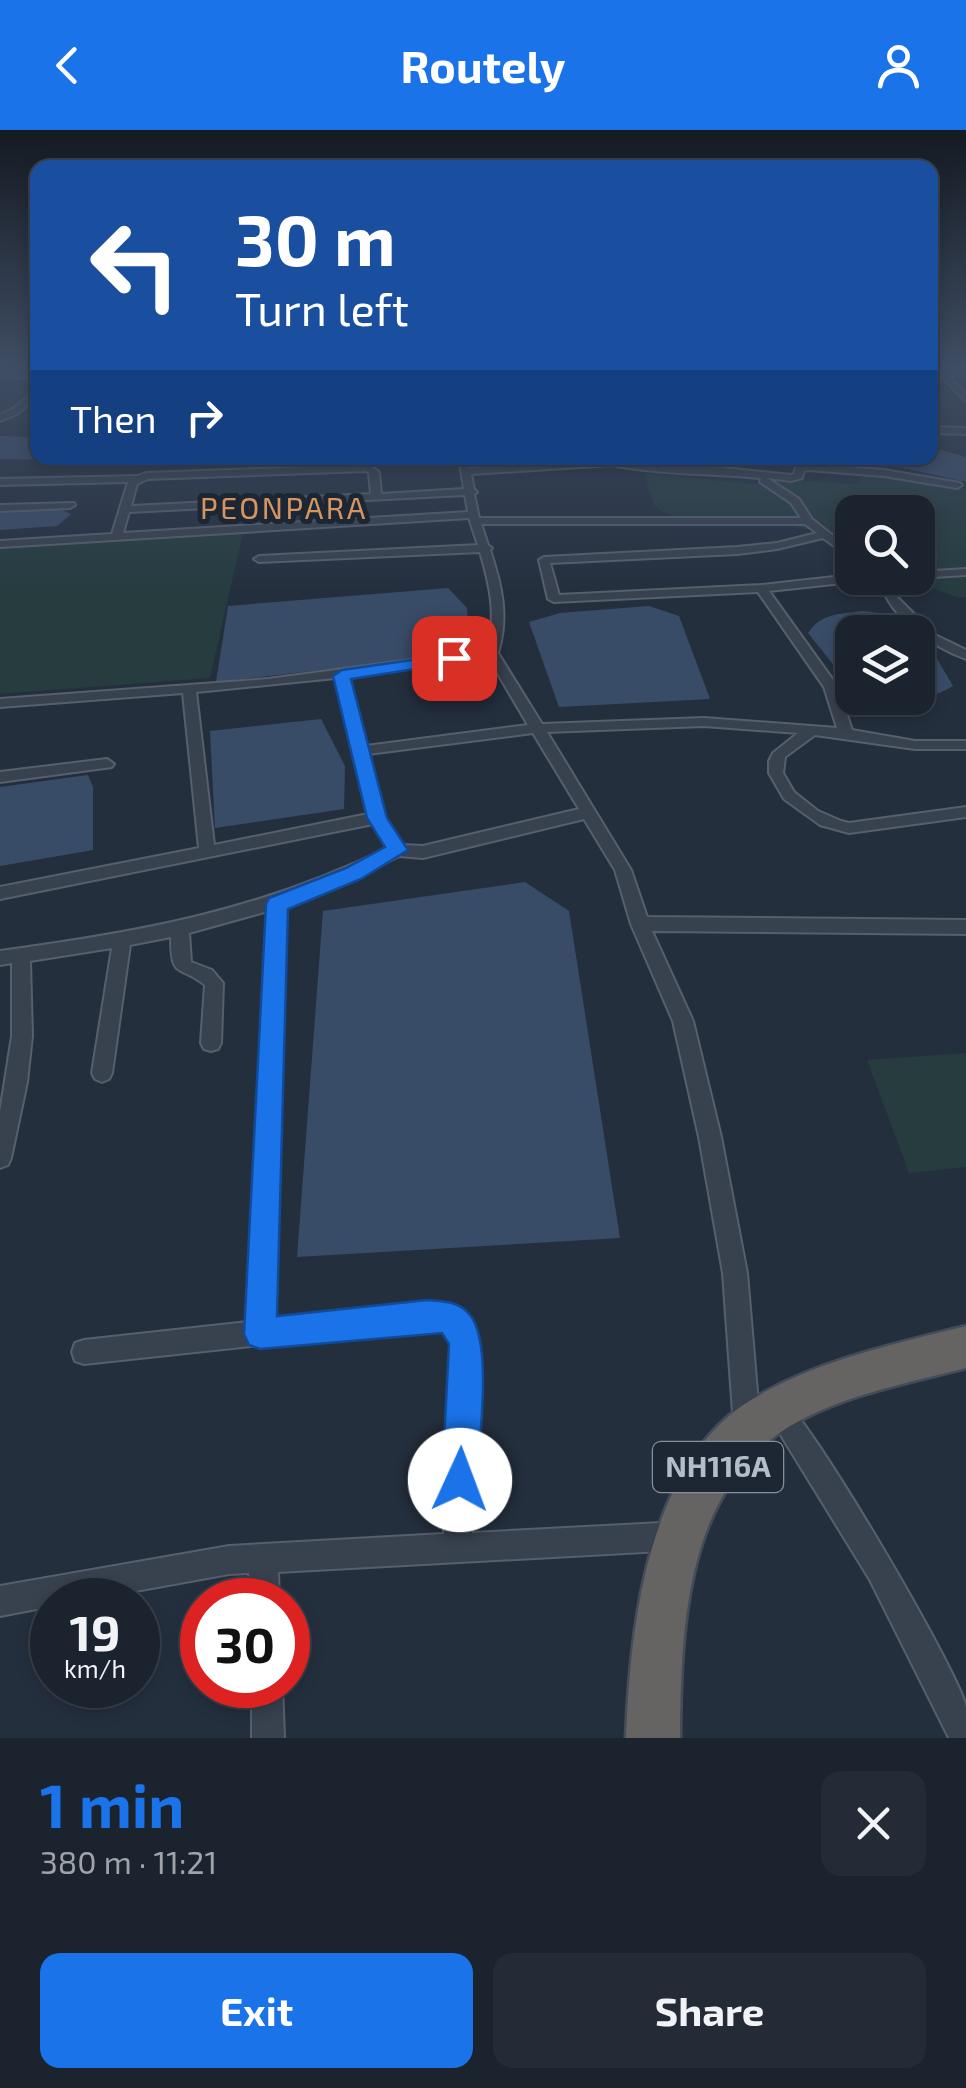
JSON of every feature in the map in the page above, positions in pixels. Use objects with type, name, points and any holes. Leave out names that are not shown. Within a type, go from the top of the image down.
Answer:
[{"type":"highway","name":"NH116A","points":[[653,1738],[661,1611],[680,1536],[708,1479],[764,1420],[868,1374],[966,1347]]},
{"type":"street","points":[[465,465],[474,518],[487,548],[499,605],[498,637],[492,653]]},
{"type":"street","points":[[632,465],[746,468],[796,478],[798,468],[810,465]]},
{"type":"street","points":[[826,465],[957,485]]},
{"type":"street","points":[[850,471],[852,465]]},
{"type":"street","points":[[0,482],[368,468],[374,472],[376,497]]},
{"type":"street","points":[[746,468],[795,501],[808,520],[835,541]]},
{"type":"street","points":[[117,535],[133,482],[138,479]]},
{"type":"street","points":[[125,509],[472,492]]},
{"type":"street","points":[[0,508],[70,505]]},
{"type":"street","points":[[0,544],[474,518],[808,520]]},
{"type":"street","points":[[826,533],[818,539],[761,548],[544,560],[554,599],[835,581]]},
{"type":"street","points":[[258,559],[487,548]]},
{"type":"street","points":[[935,573],[966,572]]},
{"type":"street","points":[[761,588],[832,687],[846,733]]},
{"type":"street","points":[[891,595],[931,638],[948,650],[966,655]]},
{"type":"street","points":[[0,703],[342,676],[492,653]]},
{"type":"street","points":[[492,653],[622,870],[640,924],[682,1022],[710,1137],[764,1420],[840,1500],[886,1581],[965,1738]]},
{"type":"street","points":[[342,676],[377,818],[398,850]]},
{"type":"street","points":[[190,690],[206,850]]},
{"type":"street","points":[[358,751],[536,728],[704,722],[846,733],[916,745],[966,745]]},
{"type":"street","points":[[814,730],[783,750],[776,762],[778,776],[788,794],[814,818],[848,828],[966,812]]},
{"type":"street","points":[[0,778],[108,764]]},
{"type":"street","points":[[0,1158],[19,1067],[11,957],[180,929],[277,904],[354,874],[398,850],[423,852],[590,812]]},
{"type":"street","points":[[0,893],[377,818]]},
{"type":"street","points":[[260,1334],[277,904]]},
{"type":"street","points":[[640,924],[966,927]]},
{"type":"street","points":[[180,929],[180,959],[184,967],[206,975],[214,983],[211,1043]]},
{"type":"street","points":[[102,1073],[122,940]]},
{"type":"street","points":[[84,1352],[427,1316],[450,1318],[461,1328],[466,1344],[457,1548]]},
{"type":"street","points":[[0,1601],[229,1560],[680,1536]]},
{"type":"street","points":[[263,1558],[263,1578]]},
{"type":"street","points":[[267,1708],[268,1738]]},
{"type":"green space","points":[[644,473],[777,486],[826,533],[761,520],[695,519],[666,514],[654,505]]},
{"type":"green space","points":[[862,477],[915,478],[966,489],[966,597],[935,589],[935,495],[835,495],[835,537],[774,479],[858,484]]},
{"type":"green space","points":[[219,530],[243,533],[210,678],[0,694],[0,545]]},
{"type":"green space","points":[[966,1053],[966,1167],[909,1173],[867,1060]]},
{"type":"water","points":[[0,443],[30,443],[30,460],[0,459]]},
{"type":"water","points":[[938,449],[966,457],[966,482],[890,465],[938,465]]},
{"type":"water","points":[[57,508],[71,514],[57,526],[0,530],[0,510]]},
{"type":"water","points":[[448,588],[467,608],[470,653],[216,682],[228,606]]},
{"type":"water","points":[[649,606],[679,616],[710,699],[559,707],[529,622],[560,613]]},
{"type":"water","points":[[863,611],[896,615],[836,615]]},
{"type":"water","points":[[835,615],[835,667],[808,633],[825,618]]},
{"type":"water","points":[[935,655],[953,686],[935,695]]},
{"type":"water","points":[[321,719],[345,766],[344,809],[215,828],[210,731]]},
{"type":"water","points":[[88,775],[93,787],[93,850],[0,866],[0,787]]},
{"type":"water","points":[[525,882],[569,911],[620,1238],[297,1257],[323,911]]},
{"type":"district","name":"PEONPARA","points":[[284,509]]},
{"type":"route","points":[[454,658],[342,676],[377,818],[398,850],[354,874],[277,904],[260,1334],[427,1316],[450,1318],[461,1328],[466,1344],[460,1480]]}]
